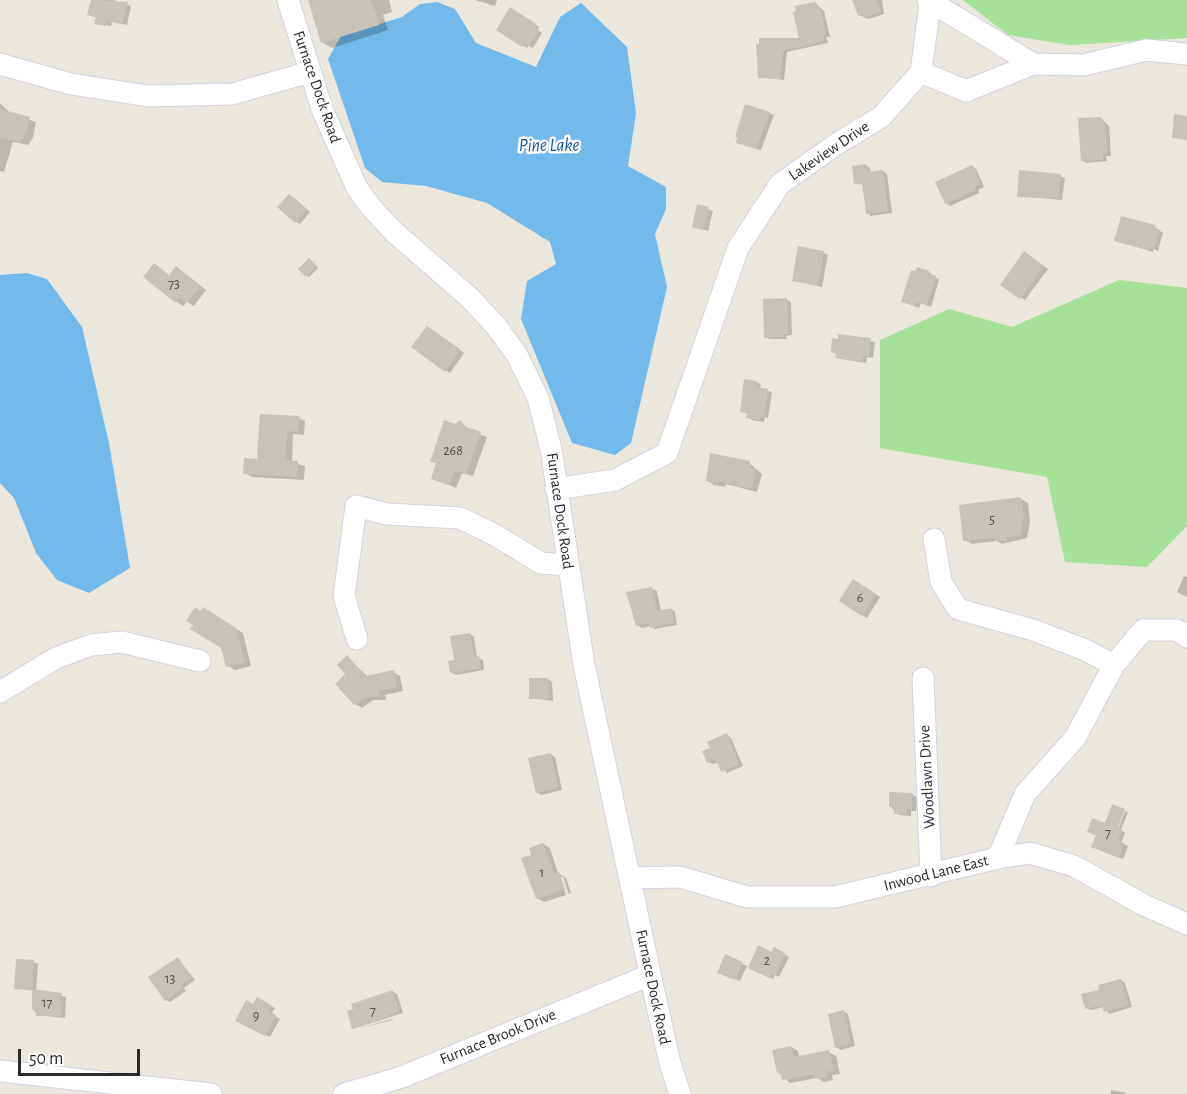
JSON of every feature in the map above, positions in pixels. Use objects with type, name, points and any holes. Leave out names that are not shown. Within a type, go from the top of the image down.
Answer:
[{"type":"street","name":"Furnace Dock Road","points":[[288,0],[310,72],[345,166],[370,206],[393,231],[484,312],[517,355],[538,398],[546,422],[584,665],[650,975],[670,1063],[680,1094]]},
{"type":"street","points":[[1033,64],[958,16],[929,2],[921,72],[966,91],[1033,64],[1084,65],[1146,51],[1187,54]]},
{"type":"street","points":[[0,64],[71,84],[148,96],[232,94],[310,72]]},
{"type":"street","name":"Lakeview Drive","points":[[556,489],[615,480],[667,453],[738,248],[780,184],[838,142],[881,117],[921,72]]},
{"type":"street","points":[[357,639],[344,596],[357,506],[387,514],[460,518],[495,535],[541,563],[567,565]]},
{"type":"street","points":[[934,539],[941,582],[958,609],[1083,648],[1114,664]]},
{"type":"street","name":"Inwood Lane East","points":[[630,878],[680,878],[747,897],[835,897],[931,876],[963,865],[998,858],[1026,794],[1075,738],[1114,664],[1143,630],[1177,630],[1187,637]]},
{"type":"street","points":[[0,692],[56,658],[91,645],[122,642],[200,661]]},
{"type":"street","name":"Woodlawn Drive","points":[[923,678],[931,876]]},
{"type":"street","points":[[998,858],[1030,853],[1074,866],[1143,905],[1187,924]]},
{"type":"street","name":"Furnace Brook Drive","points":[[344,1094],[402,1077],[650,975]]},
{"type":"street","points":[[0,1071],[211,1094]]},
{"type":"green space","points":[[963,0],[1187,0],[1187,38],[1070,45],[1008,35]]},
{"type":"green space","points":[[1119,280],[1187,288],[1187,526],[1147,567],[1065,562],[1047,477],[880,448],[880,340],[949,309],[1012,327]]},
{"type":"water","name":"Pine Lake","points":[[437,2],[455,9],[476,43],[536,67],[560,17],[581,3],[627,47],[636,113],[628,166],[666,187],[666,209],[655,234],[667,287],[631,443],[615,455],[572,443],[521,319],[527,281],[556,264],[550,242],[487,203],[426,186],[382,182],[365,168],[328,59],[341,36],[402,17],[420,4]]},
{"type":"water","points":[[27,273],[47,279],[82,327],[109,443],[130,568],[89,593],[57,580],[36,553],[14,498],[0,483],[0,275]]},
{"type":"building","points":[[91,0],[128,2],[122,24],[107,21],[106,26],[94,24],[96,17],[87,15]]},
{"type":"building","points":[[308,0],[371,0],[379,25],[321,43]]},
{"type":"building","points":[[852,0],[877,0],[881,12],[864,18],[863,14],[858,16]]},
{"type":"building","points":[[815,2],[817,7],[820,7],[826,35],[823,36],[824,41],[783,51],[780,79],[758,78],[756,44],[759,44],[759,38],[799,38],[793,12],[796,11],[795,6]]},
{"type":"building","points":[[510,7],[536,24],[534,27],[539,30],[528,47],[523,44],[522,47],[496,30]]},
{"type":"building","points":[[745,104],[770,112],[756,149],[736,143],[737,137],[735,137]]},
{"type":"building","points":[[0,109],[30,117],[26,134],[21,142],[0,138]]},
{"type":"building","points":[[1174,114],[1187,116],[1187,140],[1172,138]]},
{"type":"building","points":[[1101,117],[1102,122],[1105,122],[1107,154],[1103,154],[1103,160],[1081,161],[1078,118]]},
{"type":"building","points":[[866,164],[867,172],[883,170],[888,211],[866,214],[862,183],[854,184],[852,166]]},
{"type":"building","points":[[972,165],[981,184],[974,188],[975,190],[945,204],[935,182]]},
{"type":"building","points":[[1019,170],[1061,174],[1058,198],[1017,197]]},
{"type":"building","points":[[289,194],[307,209],[295,223],[277,207]]},
{"type":"building","points":[[697,204],[709,207],[704,230],[692,227]]},
{"type":"building","points":[[1121,216],[1155,225],[1155,228],[1160,230],[1154,249],[1149,248],[1148,250],[1114,241]]},
{"type":"building","points":[[798,246],[824,251],[818,286],[792,281]]},
{"type":"building","points":[[1024,251],[1044,266],[1020,299],[1000,285]]},
{"type":"building","points":[[309,258],[317,266],[306,277],[298,269]]},
{"type":"building","points":[[154,263],[169,275],[176,266],[201,286],[186,303],[180,298],[176,303],[143,277]]},
{"type":"building","points":[[917,267],[936,276],[927,305],[916,302],[915,306],[901,302],[911,270],[916,271]]},
{"type":"building","points":[[787,298],[788,334],[783,334],[783,337],[764,338],[763,299]]},
{"type":"building","points":[[427,326],[460,349],[445,372],[411,347]]},
{"type":"building","points":[[838,334],[871,338],[869,356],[863,356],[862,362],[835,358],[836,353],[831,352],[832,338],[838,339]]},
{"type":"building","points":[[744,379],[757,381],[756,387],[768,389],[764,417],[760,416],[760,420],[746,418],[747,413],[740,412]]},
{"type":"building","points":[[260,414],[299,416],[298,432],[287,431],[285,460],[298,461],[297,477],[243,474],[244,458],[257,459]]},
{"type":"building","points":[[444,420],[455,424],[460,420],[464,426],[481,432],[466,474],[455,470],[449,485],[431,479],[436,463],[430,462]]},
{"type":"building","points":[[710,453],[750,461],[749,468],[756,469],[751,489],[719,481],[718,484],[706,481]]},
{"type":"building","points":[[1021,497],[1024,519],[1022,519],[1021,535],[1006,537],[1007,540],[994,541],[994,538],[963,541],[959,505]]},
{"type":"building","points":[[853,579],[876,594],[862,616],[839,601]]},
{"type":"building","points":[[652,587],[657,611],[671,608],[674,623],[650,628],[649,623],[636,626],[626,592]]},
{"type":"building","points":[[195,607],[200,611],[203,607],[236,628],[245,662],[226,667],[221,648],[190,629],[193,625],[186,621]]},
{"type":"building","points":[[470,633],[474,657],[479,656],[481,668],[450,673],[448,661],[454,660],[450,636]]},
{"type":"building","points":[[347,655],[365,676],[394,670],[396,687],[379,691],[379,697],[366,697],[354,705],[335,684],[345,674],[337,665]]},
{"type":"building","points":[[529,678],[548,678],[549,699],[529,699]]},
{"type":"building","points":[[727,733],[739,764],[721,772],[716,759],[707,763],[702,751],[710,748],[707,742]]},
{"type":"building","points":[[551,753],[558,788],[536,793],[528,758]]},
{"type":"building","points":[[889,792],[913,793],[912,809],[907,809],[907,814],[894,814],[894,807],[889,807]]},
{"type":"building","points":[[1112,804],[1125,809],[1118,827],[1122,829],[1118,840],[1124,843],[1119,858],[1091,847],[1096,835],[1087,832],[1092,818],[1105,823]]},
{"type":"building","points":[[543,843],[554,874],[559,872],[565,889],[536,899],[521,858],[531,855],[529,848]]},
{"type":"building","points":[[758,945],[772,952],[774,947],[785,953],[775,976],[771,974],[769,978],[748,968]]},
{"type":"building","points":[[725,954],[743,962],[735,980],[717,973]]},
{"type":"building","points":[[178,957],[192,978],[181,985],[183,988],[165,1001],[148,977]]},
{"type":"building","points":[[16,959],[34,960],[32,990],[14,989]]},
{"type":"building","points":[[1121,979],[1129,1005],[1104,1012],[1102,1005],[1085,1009],[1081,994],[1099,990],[1098,985]]},
{"type":"building","points":[[32,989],[62,993],[61,1016],[36,1016],[36,1010],[32,1010]]},
{"type":"building","points":[[393,990],[399,1011],[388,1015],[389,1018],[352,1029],[347,1011],[353,1009],[351,1004]]},
{"type":"building","points":[[257,997],[271,1005],[268,1011],[276,1015],[265,1036],[235,1021],[246,1000],[253,1004]]},
{"type":"building","points":[[844,1010],[851,1044],[835,1048],[828,1014]]},
{"type":"building","points":[[791,1046],[794,1057],[829,1050],[834,1070],[826,1072],[827,1077],[815,1079],[814,1074],[782,1080],[780,1072],[777,1073],[772,1050]]}]
